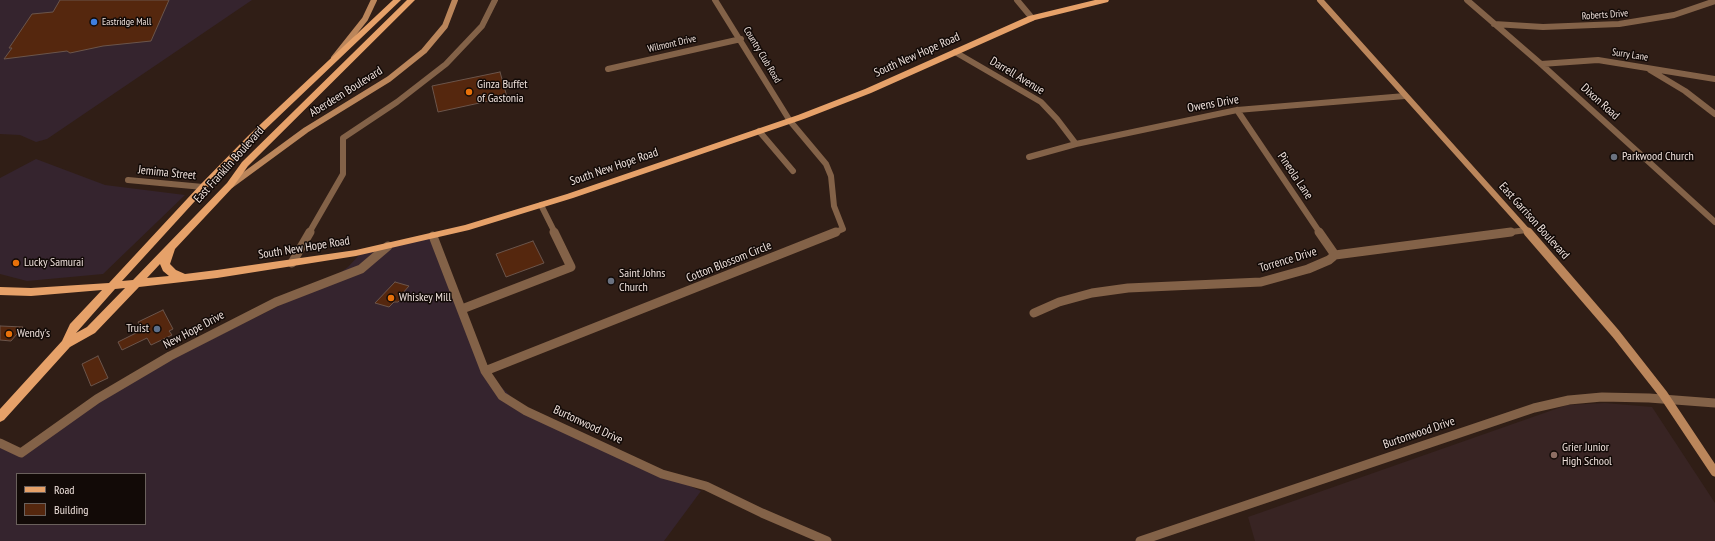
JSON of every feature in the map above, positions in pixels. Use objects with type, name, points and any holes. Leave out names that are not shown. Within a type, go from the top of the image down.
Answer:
[{"type":"main road","points":[[326,67],[365,19],[374,0]]},
{"type":"main road","name":"East Franklin Boulevard","points":[[0,417],[66,344],[74,327],[203,188],[251,138],[396,0]]},
{"type":"main road","name":"East Franklin Boulevard","points":[[66,344],[90,330],[230,185],[245,164],[411,0]]},
{"type":"main road","name":"Aberdeen Boulevard","points":[[230,185],[306,130],[389,79],[424,51],[445,26],[455,0]]},
{"type":"main road","name":"South New Hope Road","points":[[0,291],[36,292],[135,284],[185,278],[292,263],[388,246],[433,236],[541,205],[790,121],[868,91],[1032,18],[1106,0]]},
{"type":"main road","name":"East Garrison Boulevard","points":[[1320,0],[1526,230],[1616,334],[1667,400],[1715,472]]},
{"type":"main road","points":[[172,245],[165,264],[172,273],[185,278]]},
{"type":"street","points":[[292,263],[343,174],[343,138],[397,102],[446,64],[482,26],[495,0]]},
{"type":"street","name":"Country Club Road","points":[[716,0],[790,121]]},
{"type":"street","points":[[1018,0],[1032,18]]},
{"type":"street","name":"Dixon Road","points":[[1467,0],[1541,64],[1715,222]]},
{"type":"street","name":"Roberts Drive","points":[[1494,24],[1543,27],[1619,24],[1674,15],[1715,0]]},
{"type":"street","name":"Wilmont Drive","points":[[608,69],[740,39]]},
{"type":"street","name":"Darrell Avenue","points":[[955,52],[1041,102],[1057,119],[1076,144]]},
{"type":"street","name":"Surry Lane","points":[[1541,64],[1598,60],[1715,79]]},
{"type":"street","points":[[1646,67],[1685,91],[1715,114]]},
{"type":"street","name":"Owens Drive","points":[[1029,157],[1076,144],[1237,110],[1405,96]]},
{"type":"street","name":"Pineola Lane","points":[[1237,110],[1335,255]]},
{"type":"street","name":"Cotton Blossom Circle","points":[[485,371],[842,229],[834,206],[829,170],[820,155],[790,121]]},
{"type":"street","points":[[759,131],[793,171]]},
{"type":"street","name":"Jemima Street","points":[[128,180],[203,188]]},
{"type":"street","points":[[462,309],[571,267],[541,205]]},
{"type":"street","name":"Torrence Drive","points":[[1034,313],[1059,302],[1092,293],[1128,288],[1261,282],[1308,269],[1329,260],[1335,255],[1526,230]]},
{"type":"street","name":"Burtonwood Drive","points":[[433,236],[485,371],[502,396],[526,411],[662,474],[706,486],[762,513],[827,541]]},
{"type":"street","name":"New Hope Drive","points":[[0,444],[21,453],[97,399],[170,356],[276,302],[361,269],[388,246]]},
{"type":"street","name":"Burtonwood Drive","points":[[1140,541],[1534,408],[1569,400],[1586,398],[1649,398],[1715,403]]},
{"type":"shaded area","points":[[0,0],[252,0],[47,139],[36,142],[20,135],[0,134]]},
{"type":"shaded area","points":[[36,159],[105,185],[185,195],[103,274],[27,281],[0,274],[0,178]]},
{"type":"shaded area","points":[[433,236],[485,371],[526,411],[701,491],[664,541],[0,541],[0,443],[21,453],[127,381],[329,281],[348,267],[363,251]]},
{"type":"shaded area","name":"Grier Junior High School","points":[[1605,403],[1652,407],[1715,503],[1715,541],[1255,541],[1248,517],[1567,405]]},
{"type":"building","name":"Eastridge Mall","points":[[60,0],[169,0],[151,41],[103,46],[70,53],[67,51],[4,59],[12,48],[9,48],[32,14],[53,12]]},
{"type":"building","name":"Ginza Buffet of Gastonia","points":[[500,72],[507,97],[438,112],[432,86]]},
{"type":"building","points":[[533,241],[544,263],[506,277],[496,254]]},
{"type":"building","name":"Whiskey Mill","points":[[395,282],[409,286],[402,294],[405,295],[398,302],[394,302],[389,307],[375,303]]},
{"type":"building","name":"Truist","points":[[163,310],[173,329],[169,331],[172,335],[151,345],[147,338],[122,350],[118,342],[142,330],[138,322]]},
{"type":"building","name":"Wendy's","points":[[0,326],[23,327],[11,341],[0,340]]},
{"type":"building","points":[[98,356],[108,378],[91,386],[82,364]]},
{"type":"place","name":"Eastridge Mall","points":[[94,22]]},
{"type":"place","name":"Ginza Buffet of Gastonia","points":[[469,92]]},
{"type":"place","name":"Parkwood Church","points":[[1614,157]]},
{"type":"place","name":"Lucky Samurai","points":[[16,263]]},
{"type":"place","name":"Saint Johns Church","points":[[611,281]]},
{"type":"place","name":"Whiskey Mill","points":[[391,298]]},
{"type":"place","name":"Truist","points":[[157,329]]},
{"type":"place","name":"Wendy's","points":[[9,334]]},
{"type":"place","name":"Grier Junior High School","points":[[1554,455]]}]
